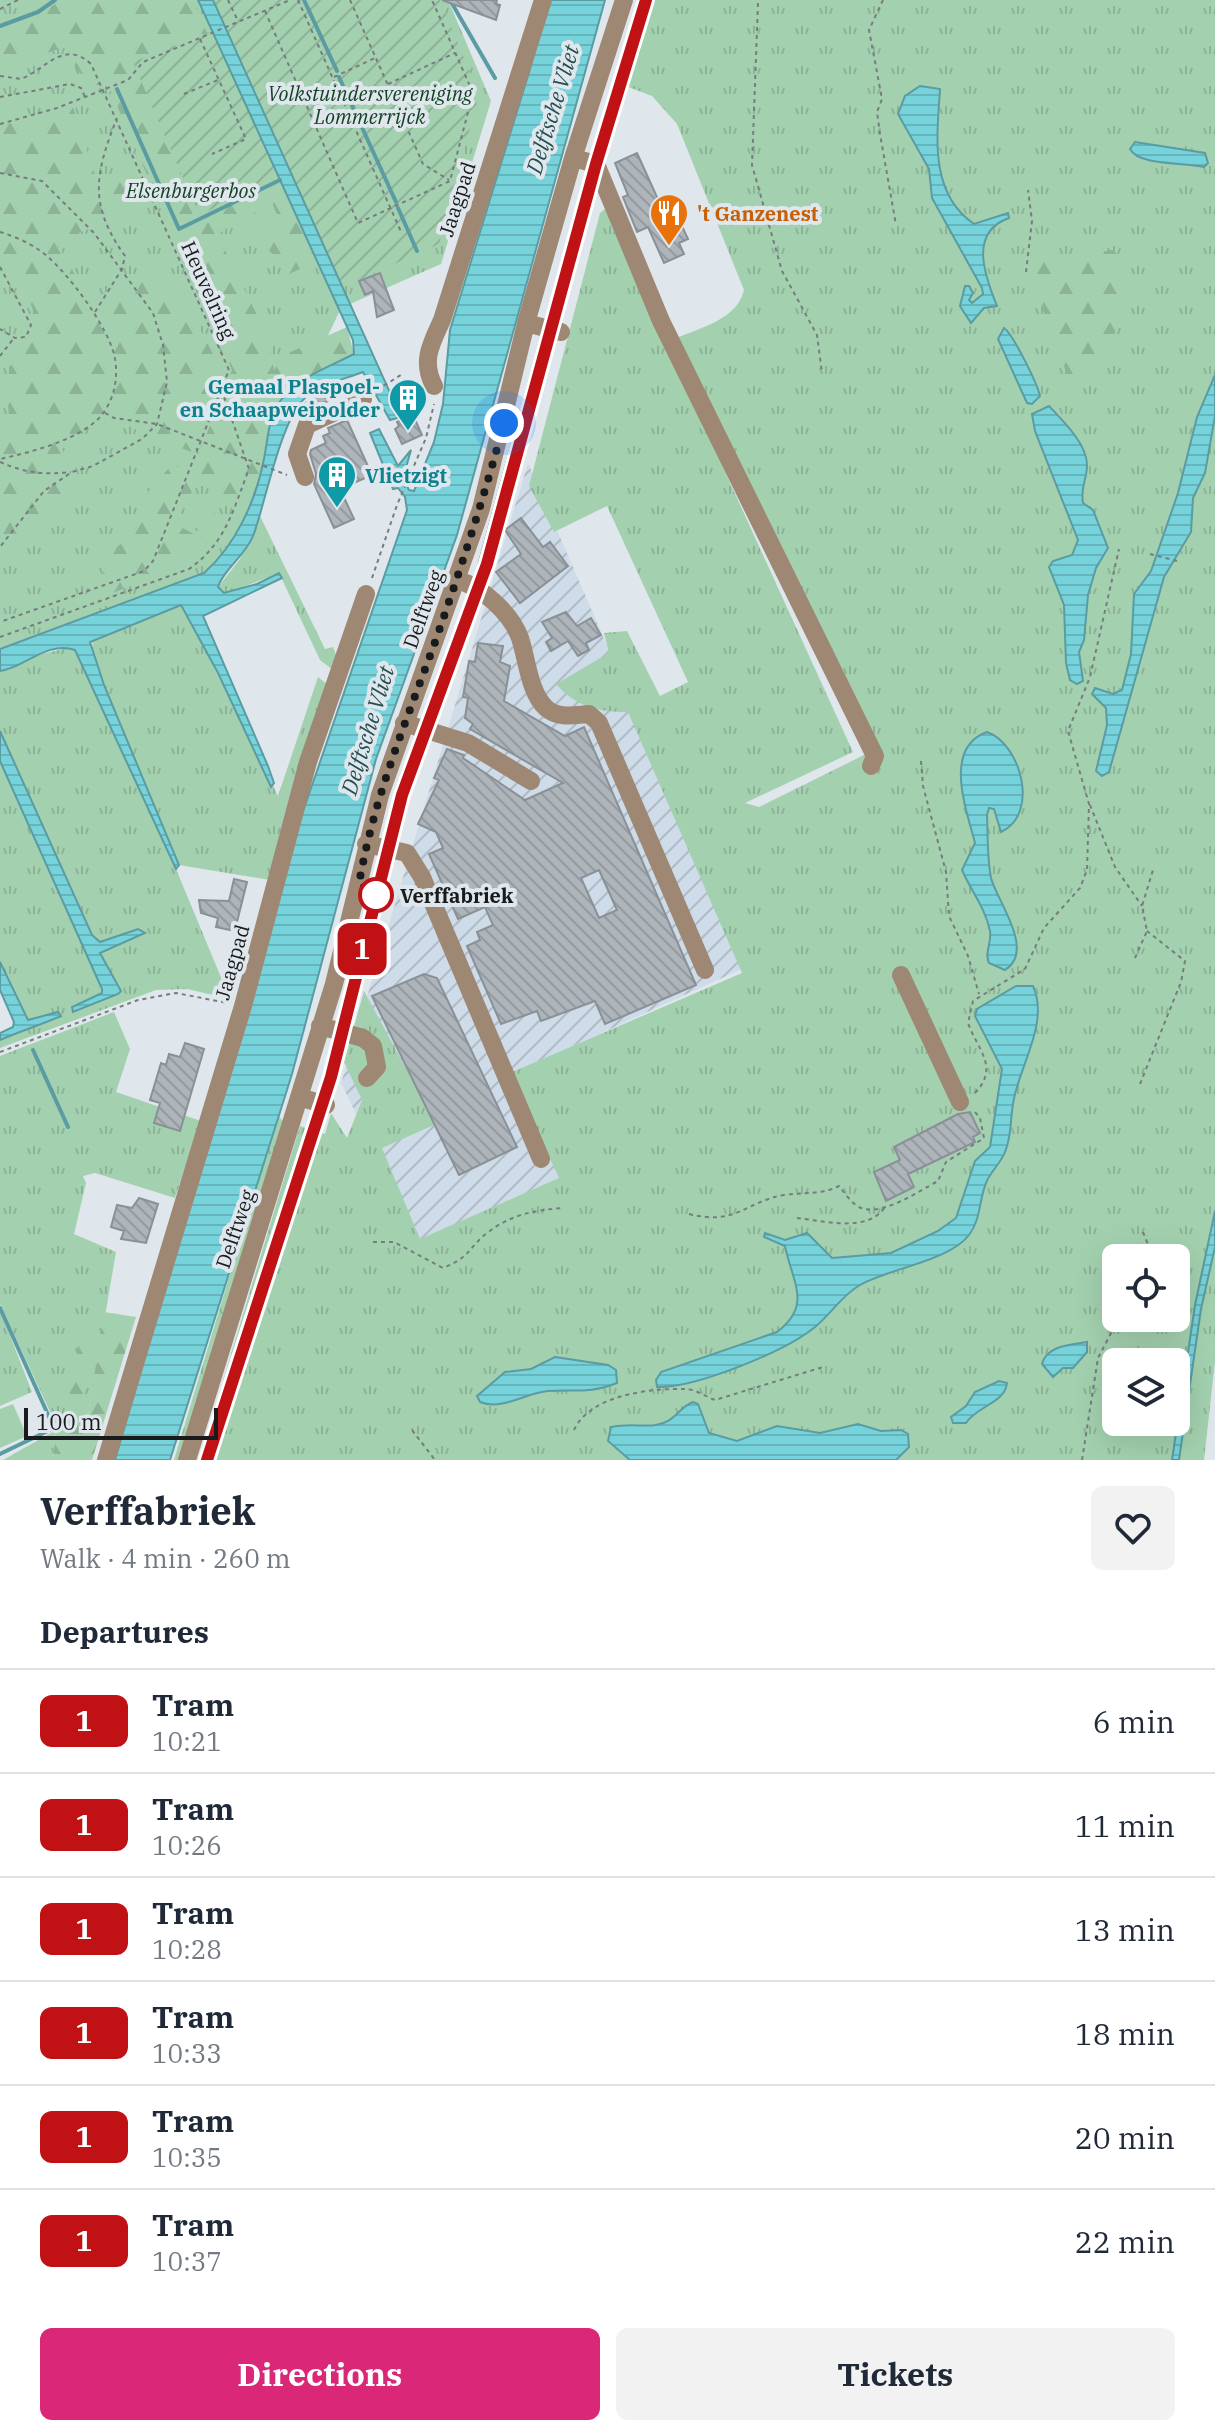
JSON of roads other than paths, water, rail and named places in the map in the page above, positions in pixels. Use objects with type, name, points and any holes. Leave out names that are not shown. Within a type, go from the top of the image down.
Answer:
[{"type":"street","name":"Jaagpad","points":[[434,386],[426,362],[543,0]]},
{"type":"street","name":"Delftweg","points":[[187,1460],[334,984],[366,844],[404,723],[481,509],[526,323],[573,158],[624,0]]},
{"type":"street","points":[[573,158],[596,164],[661,321],[875,756],[871,766]]},
{"type":"street","points":[[526,323],[561,332]]},
{"type":"street","points":[[305,477],[297,454],[307,425],[366,397]]},
{"type":"street","points":[[457,580],[473,584],[519,634],[530,676],[546,708],[562,716],[589,714],[599,723],[705,970]]},
{"type":"street","name":"Jaagpad","points":[[106,1460],[243,1006],[308,762],[366,594]]},
{"type":"street","points":[[404,723],[468,743],[531,781]]},
{"type":"street","points":[[366,844],[407,853],[422,877],[541,1159]]},
{"type":"street","points":[[901,975],[960,1102]]},
{"type":"street","points":[[320,1026],[363,1038],[373,1046],[377,1067],[367,1078]]},
{"type":"street","points":[[299,1097],[326,1105]]},
{"type":"water","points":[[198,0],[213,0],[401,417],[390,420],[363,372],[326,385],[306,397],[297,408],[281,442],[253,536],[218,587],[224,593],[257,584],[279,573],[282,578],[203,616],[268,766],[274,783],[271,787],[218,673],[181,605],[90,642],[104,685],[179,865],[176,869],[75,650],[55,649],[0,671],[0,649],[204,573],[226,549],[250,506],[271,421],[281,400],[305,379],[354,354],[353,340]]},
{"type":"water","name":"Delftsche Vliet","points":[[548,0],[605,0],[457,535],[376,759],[292,1074],[170,1460],[115,1460],[299,823],[407,510],[405,497],[398,488],[393,489],[370,433],[379,429],[398,466],[411,450],[403,478],[409,490],[414,491],[434,442],[443,404],[450,330]]},
{"type":"water","points":[[920,86],[940,89],[939,163],[949,197],[974,224],[1008,213],[1009,218],[996,224],[984,244],[985,268],[997,306],[984,308],[971,323],[960,306],[965,286],[969,286],[973,293],[969,300],[972,303],[983,294],[982,288],[932,198],[929,169],[898,114],[905,96]]},
{"type":"water","points":[[1135,142],[1205,153],[1208,163],[1204,167],[1142,158],[1130,149]]},
{"type":"water","points":[[1004,328],[1019,349],[1038,390],[1040,396],[1032,404],[1027,403],[998,339]]},
{"type":"water","points":[[1215,375],[1215,416],[1205,473],[1193,498],[1191,532],[1164,577],[1109,772],[1102,776],[1096,771],[1107,725],[1106,708],[1092,694],[1095,688],[1113,694],[1122,690],[1131,654],[1134,594],[1151,571],[1178,493],[1197,417]]},
{"type":"water","points":[[1049,406],[1083,449],[1087,465],[1083,503],[1093,510],[1108,548],[1096,568],[1088,595],[1084,640],[1079,652],[1083,681],[1077,684],[1070,680],[1066,663],[1064,605],[1049,567],[1053,561],[1072,555],[1078,540],[1035,431],[1032,414]]},
{"type":"water","points":[[0,731],[92,935],[100,942],[138,929],[145,933],[100,953],[121,991],[73,1012],[72,1007],[102,993],[102,989],[0,761]]},
{"type":"water","points":[[987,732],[999,739],[1017,764],[1023,796],[1013,823],[1001,832],[994,809],[989,808],[987,815],[991,878],[1016,939],[1014,962],[1005,970],[989,963],[988,922],[962,870],[975,843],[963,798],[961,766],[973,740]]},
{"type":"water","points":[[0,962],[28,1020],[58,1012],[61,1016],[0,1040],[0,1033],[13,1027],[14,1022],[0,990]]},
{"type":"water","points":[[1016,986],[1033,986],[1038,1015],[1016,1090],[1007,1146],[986,1183],[976,1223],[969,1235],[960,1244],[934,1258],[860,1285],[815,1327],[784,1347],[716,1375],[674,1386],[657,1387],[656,1380],[661,1372],[777,1332],[788,1322],[797,1302],[795,1282],[785,1246],[764,1237],[765,1233],[785,1240],[807,1233],[832,1258],[891,1253],[938,1231],[956,1218],[975,1161],[990,1147],[1002,1069],[975,1016],[977,1009]]},
{"type":"water","points":[[1215,1211],[1215,1247],[1201,1309],[1190,1384],[1189,1348]]},
{"type":"water","points":[[1087,1342],[1087,1352],[1073,1368],[1063,1368],[1053,1377],[1042,1364],[1054,1349]]},
{"type":"water","points":[[555,1357],[608,1365],[616,1370],[617,1383],[590,1390],[539,1392],[497,1404],[480,1402],[477,1396],[505,1372],[531,1369]]},
{"type":"water","points":[[999,1381],[1007,1383],[996,1400],[966,1423],[953,1423],[951,1417],[966,1406],[975,1392]]},
{"type":"water","points":[[693,1402],[698,1404],[709,1433],[737,1441],[777,1426],[820,1433],[858,1424],[881,1431],[901,1430],[908,1434],[909,1447],[896,1460],[630,1460],[608,1441],[611,1427],[662,1424]]},
{"type":"water","points":[[1176,1436],[1182,1436],[1179,1460],[1172,1460]]},
{"type":"waterway","points":[[0,26],[38,12],[55,0]]},
{"type":"waterway","points":[[304,0],[337,71]]},
{"type":"waterway","points":[[450,0],[495,78]]},
{"type":"waterway","points":[[339,77],[396,202]]},
{"type":"waterway","points":[[117,89],[179,229],[280,180]]},
{"type":"waterway","points":[[398,208],[417,251]]},
{"type":"waterway","points":[[33,1050],[68,1127]]},
{"type":"waterway","points":[[0,1308],[54,1428],[0,1454]]},
{"type":"tram line","points":[[199,1460],[325,1075],[397,786],[473,584],[589,162],[639,0]]},
{"type":"tram line","name":"1","points":[[207,1460],[331,1077],[402,795],[487,564],[596,164],[646,0]]},
{"type":"place","name":"'t Ganzenest","points":[[669,247]]},
{"type":"place","name":"Gemaal Plaspoel- en Schaapweipolder","points":[[408,432]]},
{"type":"place","name":"Vlietzigt","points":[[337,509]]},
{"type":"place","name":"Verffabriek","points":[[376,895]]},
{"type":"park label","name":"Volkstuindersvereniging Lommerrijck","points":[[370,104]]},
{"type":"park label","name":"Elsenburgerbos","points":[[191,190]]}]
